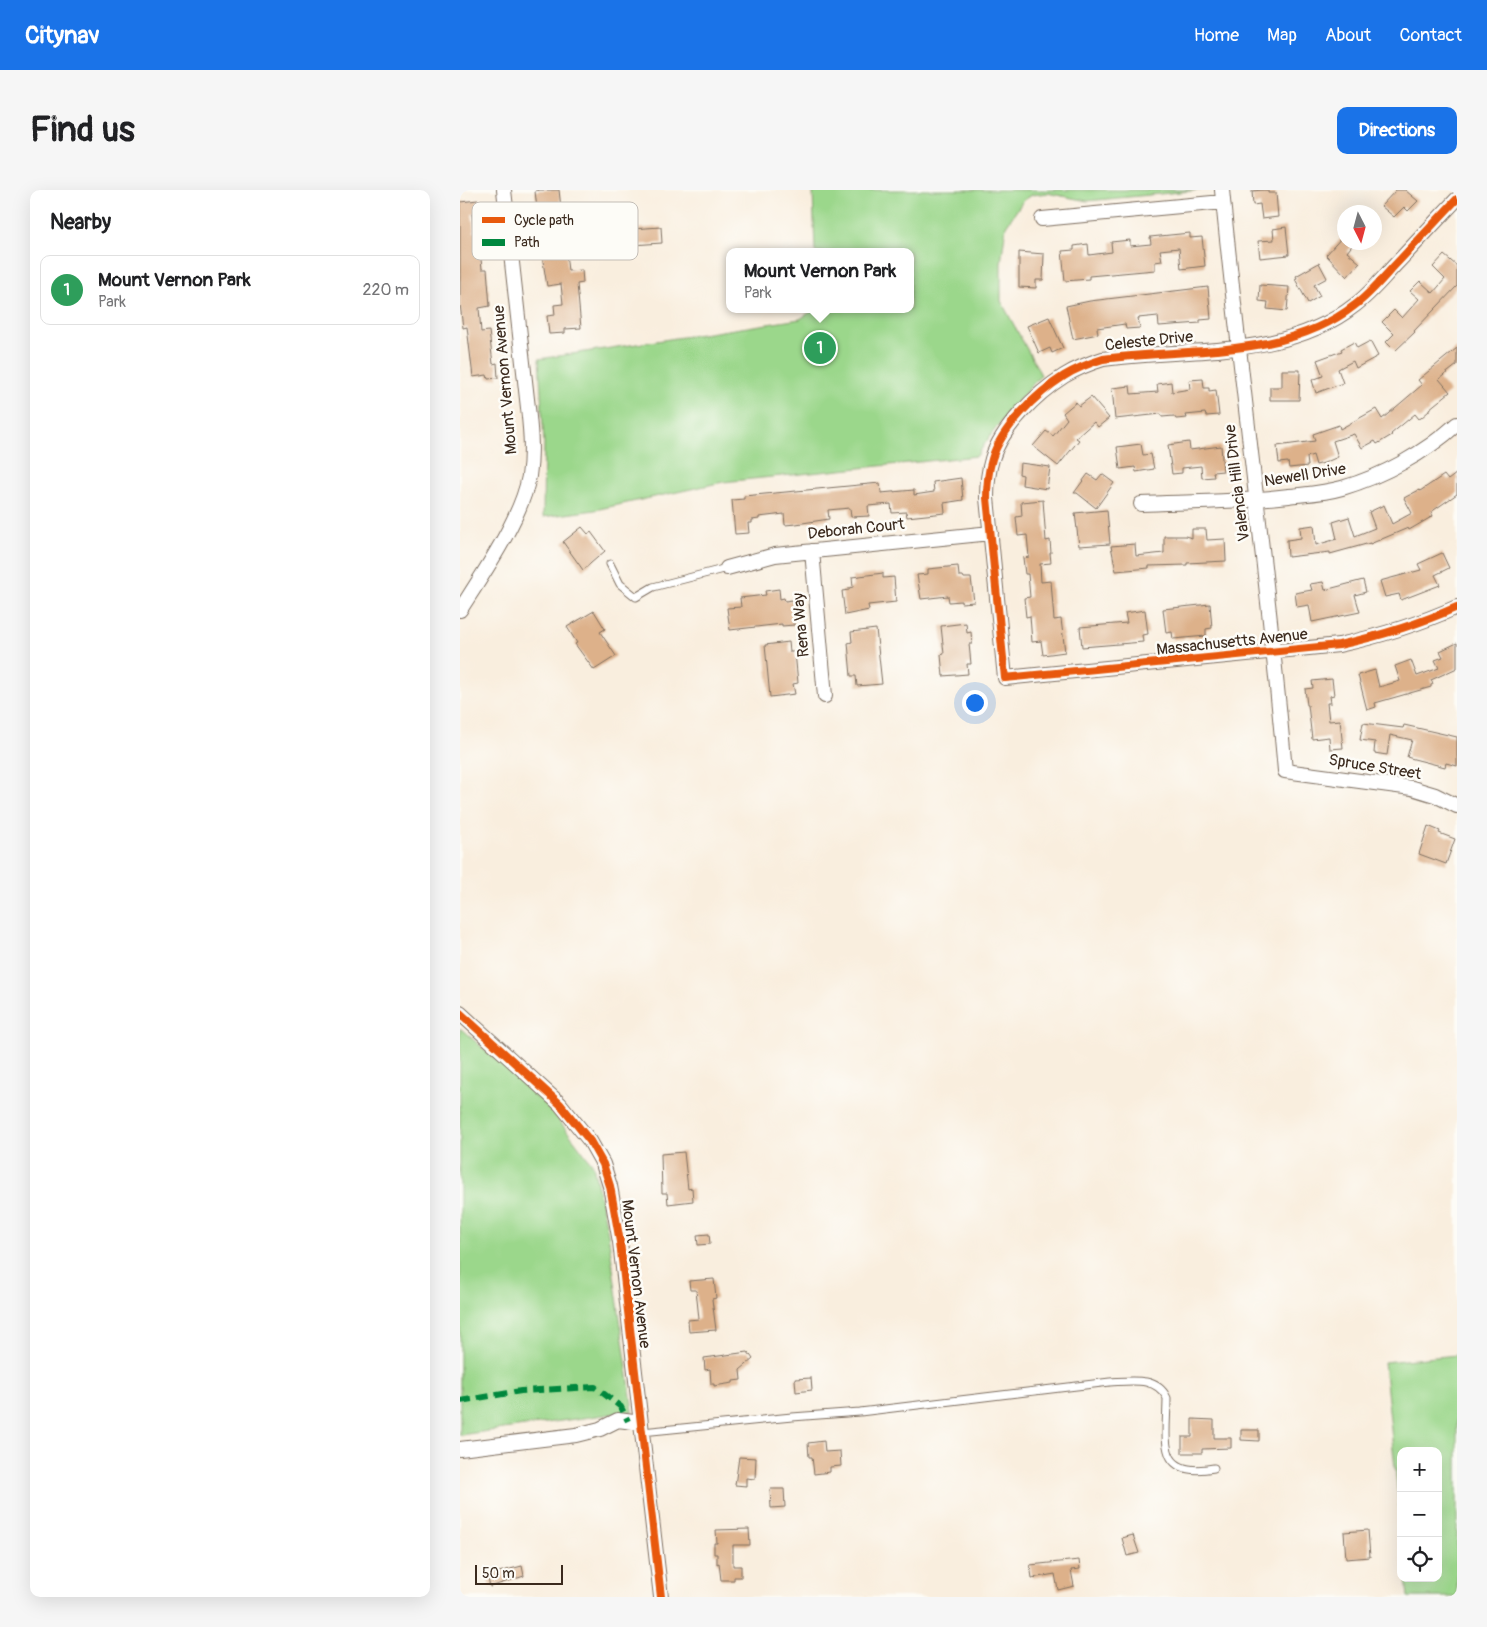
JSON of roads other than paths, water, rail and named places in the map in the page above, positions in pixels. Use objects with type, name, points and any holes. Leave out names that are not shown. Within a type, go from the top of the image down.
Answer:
[{"type":"street","points":[[1042,219],[1222,196]]},
{"type":"street","name":"Valencia Hill Drive","points":[[1222,196],[1274,652],[1285,771]]},
{"type":"street","name":"Celeste Drive","points":[[1005,678],[987,498],[992,458],[1002,437],[1016,418],[1048,388],[1064,376],[1085,365],[1103,359],[1238,347],[1268,343],[1310,332],[1355,306],[1457,198]]},
{"type":"street","name":"Mount Vernon Avenue","points":[[460,610],[514,519],[529,477],[530,434],[512,260]]},
{"type":"street","name":"Newell Drive","points":[[1141,504],[1256,500],[1340,489],[1359,483],[1406,460],[1457,424]]},
{"type":"street","name":"Deborah Court","points":[[727,568],[775,555],[991,534]]},
{"type":"street","name":"Rena Way","points":[[812,552],[825,696]]},
{"type":"street","name":"Massachusetts Avenue","points":[[1005,678],[1339,645],[1415,624],[1457,606]]},
{"type":"street","name":"Spruce Street","points":[[1285,771],[1412,788],[1435,795],[1457,806]]},
{"type":"street","name":"Mount Vernon Avenue","points":[[460,1013],[560,1104],[590,1141],[603,1164],[610,1186],[620,1242],[660,1597]]},
{"type":"street","points":[[460,1449],[576,1435],[600,1429],[618,1420],[641,1427]]},
{"type":"lane","points":[[610,564],[620,584],[636,597],[653,587],[727,568]]},
{"type":"lane","points":[[641,1427],[860,1412],[1110,1382],[1140,1381],[1157,1385],[1163,1390],[1167,1398],[1166,1449],[1170,1458],[1181,1468],[1189,1470],[1214,1468]]},
{"type":"place","name":"Mount Vernon Park","points":[[820,348]]}]
